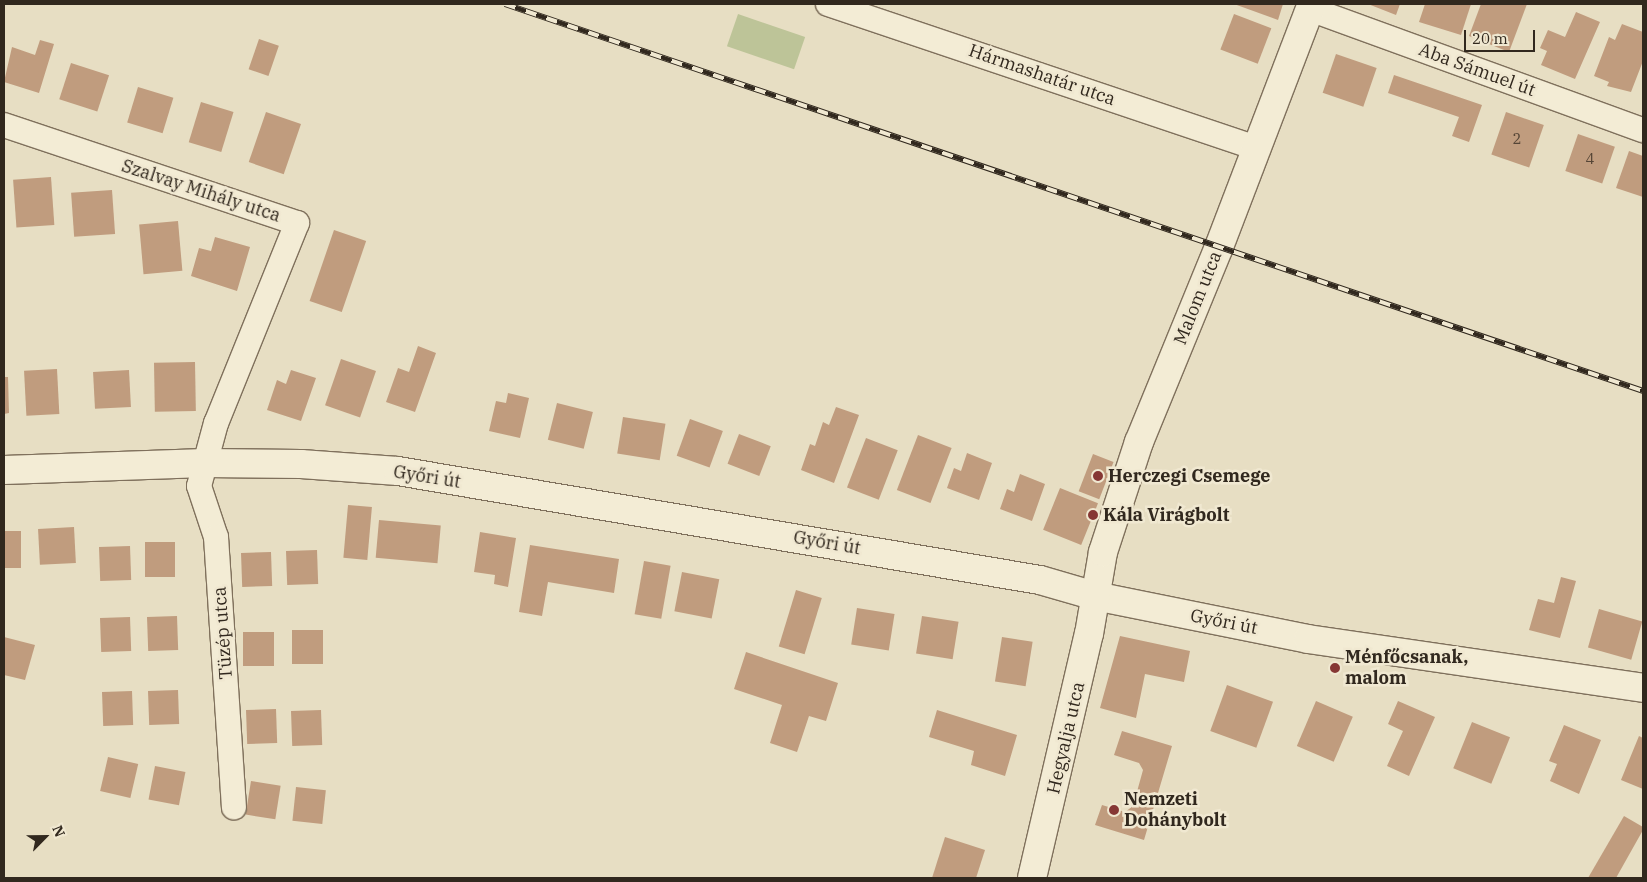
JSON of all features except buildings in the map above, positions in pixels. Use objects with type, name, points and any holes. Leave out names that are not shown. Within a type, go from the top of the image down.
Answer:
[{"type":"street","name":"Hármashatár utca","points":[[828,4],[1256,148]]},
{"type":"street","name":"Malom utca","points":[[1095,596],[1103,552],[1139,442],[1220,247],[1311,7]]},
{"type":"street","name":"Aba Sámuel út","points":[[1311,7],[1643,130]]},
{"type":"street","name":"Szalvay Mihály utca","points":[[4,125],[297,223],[216,423],[205,463]]},
{"type":"street","name":"Győri út","points":[[4,470],[205,463],[301,464],[398,471],[1040,580],[1095,596],[1308,638],[1643,688]]},
{"type":"street","name":"Tüzép utca","points":[[205,463],[199,486],[216,537],[234,808]]},
{"type":"street","name":"Hegyalja utca","points":[[1032,878],[1069,724],[1095,596]]},
{"type":"green space","points":[[738,14],[805,37],[794,69],[727,46]]},
{"type":"railway","points":[[505,4],[1643,391]]},
{"type":"place","name":"Herczegi Csemege","points":[[1098,476]]},
{"type":"place","name":"Kála Virágbolt","points":[[1093,515]]},
{"type":"place","name":"Ménfőcsanak, malom","points":[[1335,668]]},
{"type":"place","name":"Nemzeti Dohánybolt","points":[[1114,810]]}]
